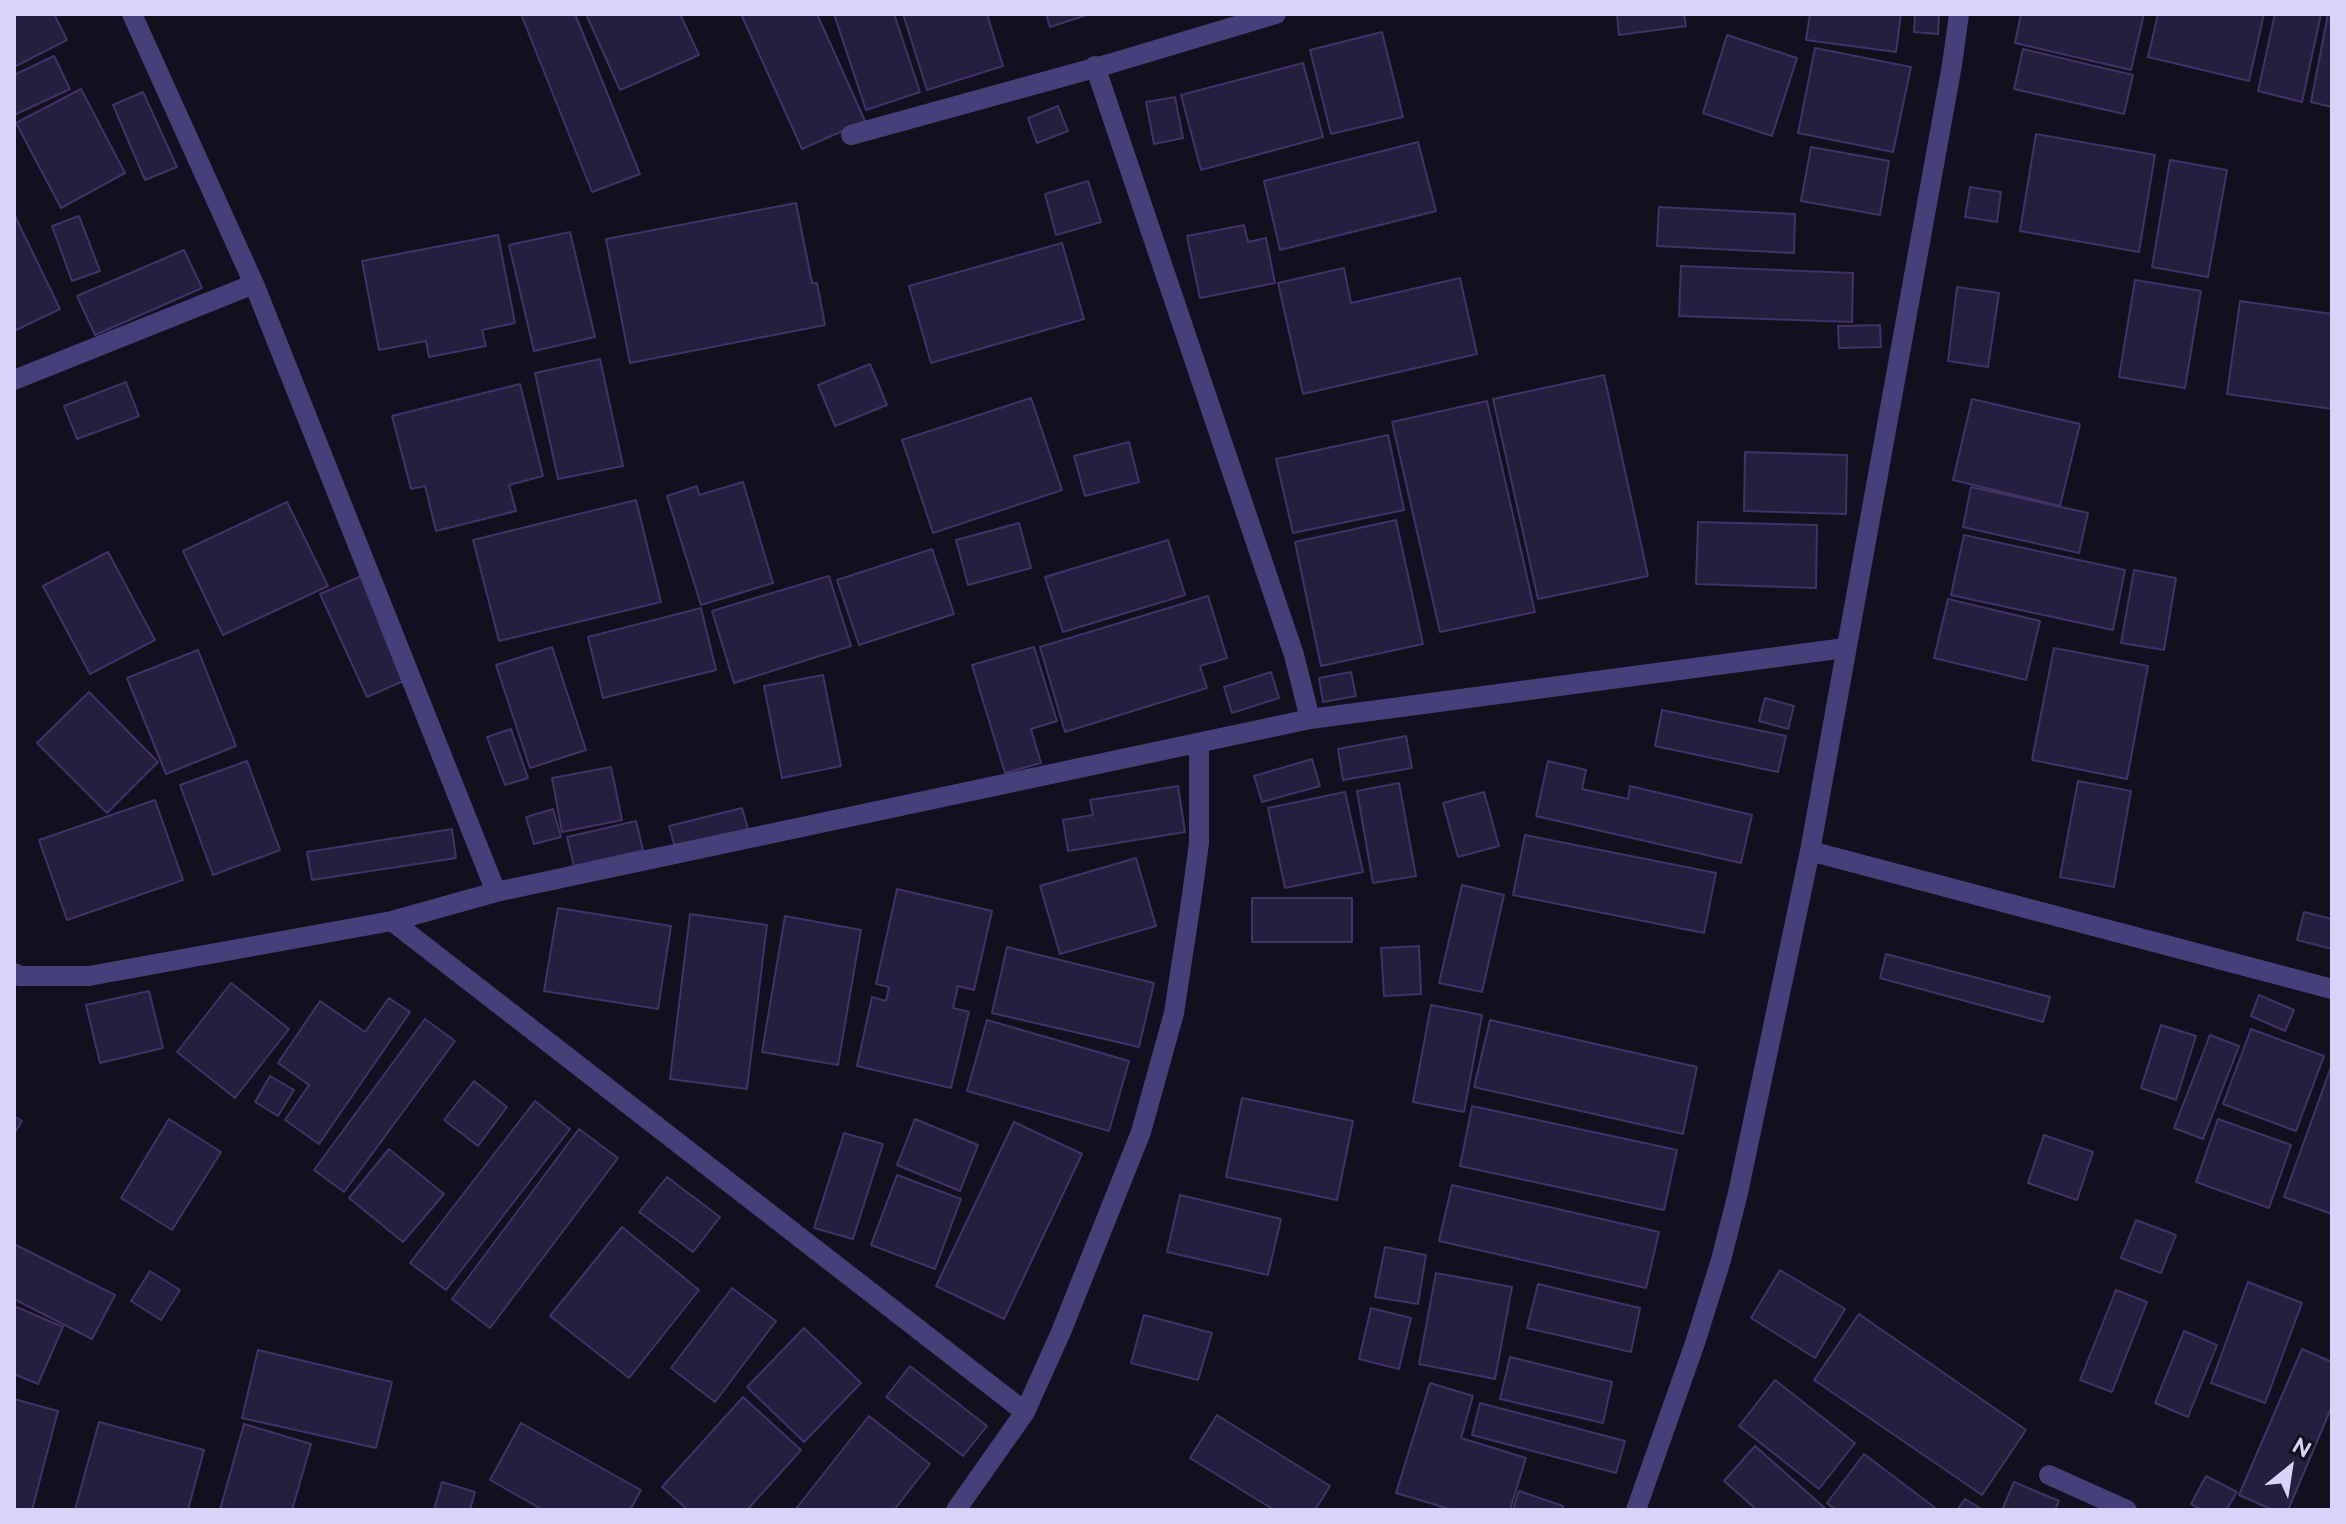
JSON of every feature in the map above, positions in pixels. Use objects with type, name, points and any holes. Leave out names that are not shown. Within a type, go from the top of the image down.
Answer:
[{"type":"street","points":[[132,14],[254,284],[496,892]]},
{"type":"street","points":[[851,135],[1276,14]]},
{"type":"street","points":[[1636,1510],[1695,1343],[1738,1193],[1810,851],[1959,14]]},
{"type":"street","points":[[1095,66],[1294,655],[1310,719]]},
{"type":"street","points":[[14,380],[254,284]]},
{"type":"street","points":[[14,973],[20,976],[89,976],[392,921],[496,892],[1310,719],[1845,648]]},
{"type":"street","points":[[956,1510],[1025,1412],[1061,1332],[1141,1132],[1174,1013],[1199,843],[1199,743]]},
{"type":"street","points":[[1810,851],[2332,989]]},
{"type":"street","points":[[392,921],[1025,1412]]},
{"type":"street","points":[[2049,1475],[2127,1510]]},
{"type":"building","points":[[14,14],[54,14],[67,40],[14,67]]},
{"type":"building","points":[[521,14],[575,14],[640,174],[592,192]]},
{"type":"building","points":[[586,14],[680,14],[699,55],[620,90]]},
{"type":"building","points":[[741,14],[817,14],[865,121],[802,149]]},
{"type":"building","points":[[834,14],[894,14],[920,92],[866,110]]},
{"type":"building","points":[[903,14],[987,14],[1003,66],[927,90]]},
{"type":"building","points":[[1046,14],[1090,14],[1050,27]]},
{"type":"building","points":[[1617,14],[1684,14],[1686,26],[1619,35]]},
{"type":"building","points":[[1810,14],[1901,14],[1896,52],[1806,40]]},
{"type":"building","points":[[1915,14],[1939,14],[1938,34],[1914,32]]},
{"type":"building","points":[[2021,14],[2144,14],[2131,70],[2015,43]]},
{"type":"building","points":[[2158,14],[2264,14],[2249,81],[2148,57]]},
{"type":"building","points":[[2275,14],[2321,14],[2302,102],[2258,91]]},
{"type":"building","points":[[2328,14],[2332,14],[2332,107],[2311,102]]},
{"type":"building","points":[[1382,32],[1403,117],[1331,134],[1310,50]]},
{"type":"building","points":[[1727,35],[1797,58],[1772,136],[1703,113]]},
{"type":"building","points":[[1815,48],[1911,67],[1893,152],[1798,133]]},
{"type":"building","points":[[2023,49],[2133,75],[2124,114],[2014,89]]},
{"type":"building","points":[[54,56],[70,89],[14,115],[14,75]]},
{"type":"building","points":[[1303,63],[1323,137],[1201,170],[1181,95]]},
{"type":"building","points":[[81,89],[125,173],[61,208],[16,123]]},
{"type":"building","points":[[143,92],[177,167],[145,180],[113,105]]},
{"type":"building","points":[[1175,97],[1183,138],[1154,144],[1146,102]]},
{"type":"building","points":[[1058,106],[1068,131],[1037,143],[1028,118]]},
{"type":"building","points":[[2036,134],[2155,155],[2139,252],[2020,231]]},
{"type":"building","points":[[1418,142],[1436,211],[1280,250],[1264,181]]},
{"type":"building","points":[[1811,147],[1889,161],[1880,215],[1801,201]]},
{"type":"building","points":[[2170,160],[2227,170],[2208,277],[2152,267]]},
{"type":"building","points":[[1088,181],[1101,222],[1056,235],[1045,194]]},
{"type":"building","points":[[1970,187],[2001,192],[1997,222],[1965,217]]},
{"type":"building","points":[[796,203],[812,283],[817,283],[825,325],[630,363],[606,239]]},
{"type":"building","points":[[1659,207],[1795,214],[1794,253],[1657,246]]},
{"type":"building","points":[[14,214],[60,309],[14,331]]},
{"type":"building","points":[[79,216],[100,271],[72,281],[52,226]]},
{"type":"building","points":[[1244,225],[1248,242],[1266,238],[1275,283],[1200,298],[1187,236]]},
{"type":"building","points":[[570,232],[595,337],[534,351],[509,245]]},
{"type":"building","points":[[498,235],[515,323],[482,330],[486,346],[429,357],[426,341],[379,350],[362,261]]},
{"type":"building","points":[[1062,243],[1084,319],[931,363],[909,286]]},
{"type":"building","points":[[184,250],[202,288],[95,335],[77,296]]},
{"type":"building","points":[[1681,266],[1853,273],[1852,322],[1679,316]]},
{"type":"building","points":[[1344,268],[1351,303],[1460,278],[1477,354],[1303,394],[1278,283]]},
{"type":"building","points":[[2135,280],[2201,291],[2185,388],[2119,377]]},
{"type":"building","points":[[1957,287],[1999,293],[1988,367],[1948,361]]},
{"type":"building","points":[[2240,301],[2332,314],[2332,409],[2227,394]]},
{"type":"building","points":[[1880,325],[1881,347],[1839,348],[1838,326]]},
{"type":"building","points":[[600,359],[623,466],[558,479],[535,373]]},
{"type":"building","points":[[870,364],[887,405],[835,426],[818,385]]},
{"type":"building","points":[[1604,375],[1648,576],[1538,599],[1493,399]]},
{"type":"building","points":[[126,382],[139,416],[77,439],[64,406]]},
{"type":"building","points":[[520,384],[543,476],[509,485],[516,511],[436,531],[425,486],[411,489],[392,416]]},
{"type":"building","points":[[1031,398],[1062,490],[933,533],[902,440]]},
{"type":"building","points":[[1972,399],[2080,424],[2060,506],[1953,480]]},
{"type":"building","points":[[1487,401],[1535,612],[1440,632],[1392,422]]},
{"type":"building","points":[[1388,435],[1404,510],[1293,533],[1276,459]]},
{"type":"building","points":[[1129,442],[1139,482],[1085,496],[1074,456]]},
{"type":"building","points":[[1745,452],[1847,455],[1846,514],[1744,511]]},
{"type":"building","points":[[743,482],[773,583],[701,605],[667,496],[697,486],[699,495]]},
{"type":"building","points":[[1971,487],[2088,513],[2079,553],[1963,527]]},
{"type":"building","points":[[636,500],[661,602],[499,641],[473,540]]},
{"type":"building","points":[[287,502],[328,586],[223,635],[183,551]]},
{"type":"building","points":[[1396,520],[1423,644],[1321,666],[1295,542]]},
{"type":"building","points":[[1698,522],[1817,525],[1816,588],[1696,584]]},
{"type":"building","points":[[1019,523],[1031,568],[968,585],[956,540]]},
{"type":"building","points":[[1964,535],[2125,570],[2113,630],[1951,595]]},
{"type":"building","points":[[1168,540],[1185,595],[1063,632],[1045,577]]},
{"type":"building","points":[[932,549],[954,614],[859,645],[837,580]]},
{"type":"building","points":[[108,552],[155,640],[90,674],[43,586]]},
{"type":"building","points":[[2134,570],[2176,578],[2164,650],[2121,643]]},
{"type":"building","points":[[364,575],[410,678],[367,697],[320,594]]},
{"type":"building","points":[[829,576],[851,646],[734,683],[712,611]]},
{"type":"building","points":[[1208,596],[1227,658],[1200,666],[1207,688],[1065,732],[1040,647]]},
{"type":"building","points":[[1948,599],[2040,621],[2026,680],[1934,658]]},
{"type":"building","points":[[701,608],[716,670],[603,698],[588,637]]},
{"type":"building","points":[[552,647],[586,750],[530,768],[496,665]]},
{"type":"building","points":[[1034,647],[1057,721],[1031,729],[1041,763],[1005,773],[972,665]]},
{"type":"building","points":[[2054,648],[2148,666],[2127,779],[2032,760]]},
{"type":"building","points":[[198,650],[236,746],[166,774],[127,678]]},
{"type":"building","points":[[1271,672],[1279,698],[1232,713],[1224,687]]},
{"type":"building","points":[[1351,672],[1356,696],[1323,702],[1319,678]]},
{"type":"building","points":[[823,675],[841,766],[782,778],[764,686]]},
{"type":"building","points":[[89,692],[158,762],[107,813],[37,743]]},
{"type":"building","points":[[1765,698],[1794,706],[1788,729],[1759,721]]},
{"type":"building","points":[[1662,710],[1786,736],[1778,772],[1655,746]]},
{"type":"building","points":[[511,729],[528,778],[505,785],[487,737]]},
{"type":"building","points":[[1406,736],[1412,768],[1343,780],[1338,749]]},
{"type":"building","points":[[1312,759],[1320,786],[1262,802],[1254,776]]},
{"type":"building","points":[[247,761],[280,850],[213,875],[180,785]]},
{"type":"building","points":[[1548,761],[1586,770],[1582,789],[1628,799],[1630,786],[1752,815],[1741,863],[1536,816]]},
{"type":"building","points":[[611,767],[622,820],[562,832],[552,778]]},
{"type":"building","points":[[2078,781],[2131,791],[2114,887],[2060,877]]},
{"type":"building","points":[[1399,783],[1416,876],[1373,883],[1357,791]]},
{"type":"building","points":[[1178,786],[1185,832],[1068,851],[1063,820],[1093,815],[1090,800]]},
{"type":"building","points":[[1345,792],[1363,872],[1285,888],[1268,808]]},
{"type":"building","points":[[1484,792],[1499,846],[1458,857],[1443,803]]},
{"type":"building","points":[[155,800],[183,880],[67,920],[39,840]]},
{"type":"building","points":[[742,808],[748,829],[675,847],[669,826]]},
{"type":"building","points":[[553,809],[561,837],[534,844],[526,817]]},
{"type":"building","points":[[636,821],[643,850],[574,866],[567,837]]},
{"type":"building","points":[[452,829],[456,858],[312,880],[307,852]]},
{"type":"building","points":[[1525,835],[1716,873],[1704,933],[1513,895]]},
{"type":"building","points":[[1136,858],[1156,926],[1060,954],[1040,886]]},
{"type":"building","points":[[1462,885],[1504,895],[1482,992],[1439,983]]},
{"type":"building","points":[[897,889],[992,911],[974,990],[958,986],[953,1008],[969,1012],[951,1088],[857,1066],[872,997],[886,1001],[889,987],[876,984]]},
{"type":"building","points":[[1252,898],[1352,898],[1352,942],[1252,942]]},
{"type":"building","points":[[558,908],[671,926],[658,1009],[544,991]]},
{"type":"building","points":[[2304,912],[2332,919],[2332,949],[2297,940]]},
{"type":"building","points":[[690,914],[767,925],[747,1089],[670,1079]]},
{"type":"building","points":[[785,916],[861,930],[838,1065],[762,1052]]},
{"type":"building","points":[[1419,946],[1421,994],[1384,996],[1381,948]]},
{"type":"building","points":[[1007,947],[1154,983],[1139,1047],[992,1013]]},
{"type":"building","points":[[1886,954],[2050,997],[2043,1022],[1880,978]]},
{"type":"building","points":[[231,983],[289,1029],[235,1098],[177,1052]]},
{"type":"building","points":[[149,991],[163,1048],[100,1063],[86,1005]]},
{"type":"building","points":[[2259,995],[2294,1010],[2285,1031],[2251,1016]]},
{"type":"building","points":[[389,998],[410,1012],[319,1144],[285,1120],[309,1085],[278,1063],[320,1001],[365,1032]]},
{"type":"building","points":[[1431,1005],[1482,1015],[1464,1112],[1413,1102]]},
{"type":"building","points":[[425,1019],[455,1041],[344,1192],[314,1170]]},
{"type":"building","points":[[987,1020],[1129,1061],[1109,1131],[967,1091]]},
{"type":"building","points":[[1490,1020],[1697,1067],[1683,1134],[1474,1087]]},
{"type":"building","points":[[2161,1025],[2196,1036],[2176,1100],[2141,1088]]},
{"type":"building","points":[[2251,1029],[2324,1056],[2296,1131],[2223,1104]]},
{"type":"building","points":[[2210,1035],[2239,1046],[2203,1139],[2174,1128]]},
{"type":"building","points":[[2332,1064],[2332,1214],[2284,1197]]},
{"type":"building","points":[[270,1076],[294,1090],[278,1116],[255,1102]]},
{"type":"building","points":[[474,1081],[507,1107],[478,1146],[444,1120]]},
{"type":"building","points":[[1242,1098],[1353,1121],[1337,1200],[1226,1177]]},
{"type":"building","points":[[535,1101],[570,1129],[446,1290],[410,1263]]},
{"type":"building","points":[[1472,1106],[1677,1150],[1664,1210],[1460,1166]]},
{"type":"building","points":[[14,1116],[22,1121],[14,1134]]},
{"type":"building","points":[[169,1119],[221,1152],[172,1230],[121,1198]]},
{"type":"building","points":[[915,1119],[978,1145],[960,1191],[897,1165]]},
{"type":"building","points":[[2218,1119],[2291,1145],[2269,1208],[2196,1182]]},
{"type":"building","points":[[1014,1122],[1082,1154],[1004,1319],[936,1286]]},
{"type":"building","points":[[579,1129],[618,1158],[490,1328],[452,1299]]},
{"type":"building","points":[[844,1133],[883,1144],[853,1239],[814,1228]]},
{"type":"building","points":[[2044,1135],[2093,1152],[2077,1200],[2028,1183]]},
{"type":"building","points":[[389,1149],[444,1194],[403,1242],[349,1198]]},
{"type":"building","points":[[897,1175],[961,1199],[935,1269],[871,1245]]},
{"type":"building","points":[[667,1177],[720,1217],[693,1252],[639,1212]]},
{"type":"building","points":[[1452,1185],[1659,1232],[1646,1288],[1439,1241]]},
{"type":"building","points":[[1180,1195],[1281,1219],[1268,1275],[1167,1252]]},
{"type":"building","points":[[2136,1220],[2176,1235],[2161,1273],[2121,1258]]},
{"type":"building","points":[[622,1227],[699,1290],[629,1378],[550,1316]]},
{"type":"building","points":[[14,1244],[115,1295],[92,1339],[14,1299]]},
{"type":"building","points":[[1385,1247],[1426,1255],[1418,1304],[1375,1297]]},
{"type":"building","points":[[1780,1270],[1845,1309],[1815,1358],[1751,1318]]},
{"type":"building","points":[[150,1271],[180,1290],[161,1320],[131,1301]]},
{"type":"building","points":[[1436,1273],[1512,1287],[1495,1379],[1419,1364]]},
{"type":"building","points":[[2248,1282],[2302,1303],[2265,1403],[2211,1383]]},
{"type":"building","points":[[1538,1284],[1640,1308],[1631,1352],[1527,1328]]},
{"type":"building","points":[[732,1288],[776,1321],[715,1402],[671,1368]]},
{"type":"building","points":[[2116,1290],[2147,1302],[2112,1392],[2080,1380]]},
{"type":"building","points":[[14,1306],[63,1327],[38,1384],[14,1374]]},
{"type":"building","points":[[1371,1308],[1411,1318],[1399,1369],[1359,1359]]},
{"type":"building","points":[[1859,1314],[2026,1430],[1982,1495],[1814,1380]]},
{"type":"building","points":[[1144,1315],[1212,1333],[1198,1380],[1131,1363]]},
{"type":"building","points":[[804,1328],[861,1383],[804,1442],[747,1387]]},
{"type":"building","points":[[2184,1331],[2217,1345],[2188,1417],[2155,1403]]},
{"type":"building","points":[[2302,1349],[2332,1362],[2332,1406],[2288,1510],[2273,1510],[2239,1495]]},
{"type":"building","points":[[258,1350],[392,1382],[376,1448],[242,1418]]},
{"type":"building","points":[[1510,1357],[1612,1382],[1603,1423],[1500,1399]]},
{"type":"building","points":[[910,1366],[987,1426],[963,1456],[886,1397]]},
{"type":"building","points":[[1775,1380],[1855,1443],[1819,1489],[1739,1426]]},
{"type":"building","points":[[1430,1383],[1473,1396],[1461,1438],[1526,1458],[1510,1510],[1453,1510],[1396,1493]]},
{"type":"building","points":[[743,1397],[801,1450],[747,1510],[688,1510],[662,1487]]},
{"type":"building","points":[[14,1399],[58,1411],[32,1510],[14,1510]]},
{"type":"building","points":[[1480,1403],[1625,1441],[1616,1473],[1472,1435]]},
{"type":"building","points":[[1217,1415],[1330,1486],[1315,1510],[1274,1510],[1190,1458]]},
{"type":"building","points":[[869,1416],[930,1464],[894,1510],[795,1510]]},
{"type":"building","points":[[99,1422],[204,1450],[188,1510],[75,1510]]},
{"type":"building","points":[[521,1423],[641,1490],[630,1510],[543,1510],[490,1480]]},
{"type":"building","points":[[244,1424],[311,1444],[292,1510],[220,1510]]},
{"type":"building","points":[[1755,1446],[1827,1510],[1757,1510],[1724,1481]]},
{"type":"building","points":[[1864,1454],[1938,1510],[1836,1510],[1827,1503]]},
{"type":"building","points":[[2206,1476],[2237,1492],[2226,1510],[2202,1510],[2191,1504]]},
{"type":"building","points":[[442,1482],[475,1492],[470,1510],[434,1510]]},
{"type":"building","points":[[2014,1482],[2059,1501],[2055,1510],[2002,1510]]},
{"type":"building","points":[[1519,1491],[1563,1506],[1562,1510],[1513,1510]]},
{"type":"building","points":[[1965,1499],[1983,1510],[1957,1510]]}]
